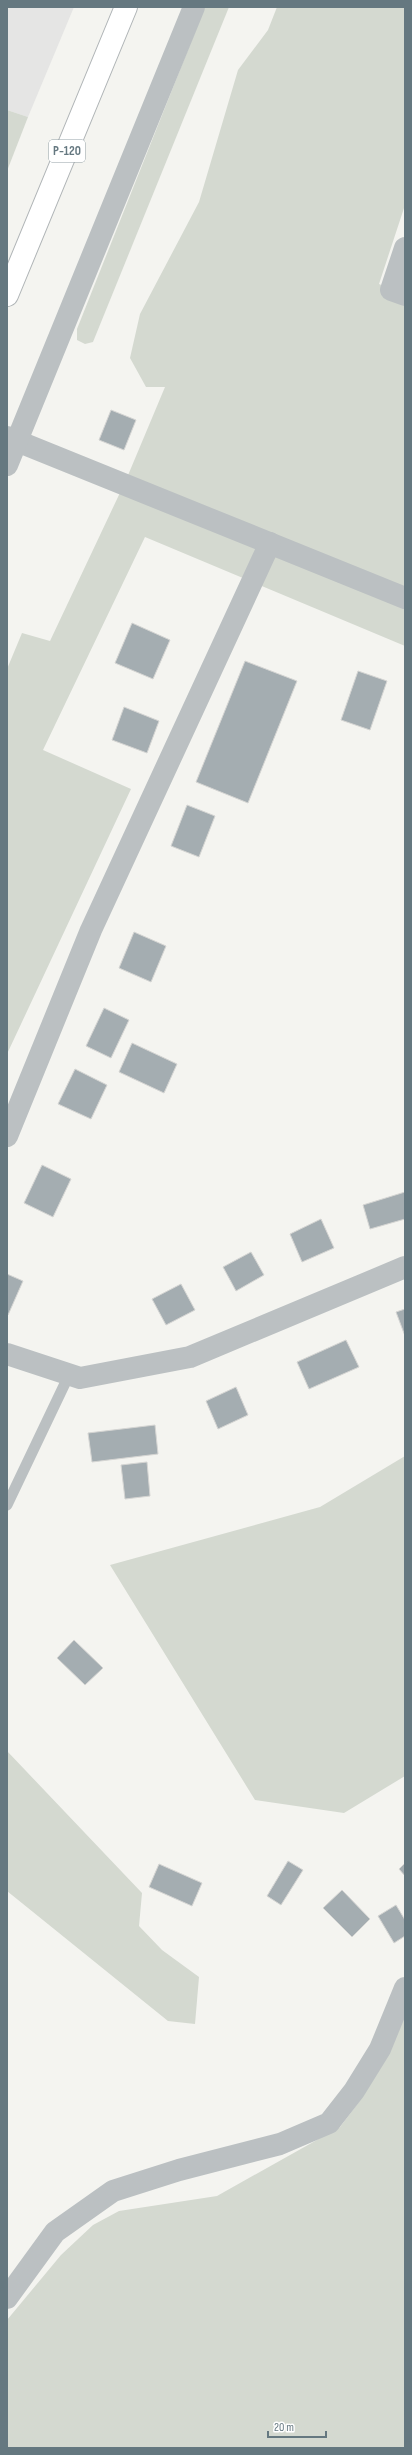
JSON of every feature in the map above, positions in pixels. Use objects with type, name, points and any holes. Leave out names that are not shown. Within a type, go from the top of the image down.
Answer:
[{"type":"highway","name":"Р-120","points":[[7,295],[126,7]]},
{"type":"street","points":[[7,465],[12,439],[194,7]]},
{"type":"street","points":[[405,248],[391,290],[405,295]]},
{"type":"street","points":[[12,439],[405,598]]},
{"type":"street","points":[[7,1136],[91,930],[270,543]]},
{"type":"street","points":[[7,1354],[80,1378],[190,1357],[405,1267]]},
{"type":"street","points":[[7,2298],[55,2232],[113,2191],[179,2170],[280,2144],[329,2123],[354,2091],[380,2049],[405,1988]]},
{"type":"lane","points":[[7,1505],[69,1375]]},
{"type":"shaded area","points":[[7,7],[74,7],[28,117],[7,110]]},
{"type":"shaded area","points":[[205,7],[229,7],[93,342],[85,344],[77,340],[77,329]]},
{"type":"shaded area","points":[[277,7],[405,7],[405,205],[379,284],[405,295],[405,646],[145,537],[43,750],[131,789],[7,1054],[7,669],[22,633],[50,641],[126,480],[165,387],[146,387],[130,358],[140,314],[199,202],[238,70],[268,30]]},
{"type":"shaded area","points":[[7,110],[28,117],[7,171]]},
{"type":"shaded area","points":[[405,1456],[405,1776],[344,1813],[255,1800],[110,1565],[320,1507]]},
{"type":"shaded area","points":[[7,1751],[142,1893],[139,1926],[162,1950],[199,1977],[195,2024],[168,2021],[7,1891]]},
{"type":"shaded area","points":[[400,2017],[405,2018],[405,2448],[7,2448],[7,2320],[61,2255],[93,2225],[119,2211],[217,2196],[340,2127],[362,2098]]},
{"type":"building","points":[[111,410],[136,420],[124,450],[99,440]]},
{"type":"building","points":[[132,623],[170,640],[153,679],[115,663]]},
{"type":"building","points":[[245,661],[297,681],[248,803],[196,782]]},
{"type":"building","points":[[358,671],[387,681],[370,730],[341,720]]},
{"type":"building","points":[[124,707],[159,721],[147,753],[112,740]]},
{"type":"building","points":[[187,805],[215,816],[199,857],[171,846]]},
{"type":"building","points":[[134,932],[166,946],[151,982],[119,968]]},
{"type":"building","points":[[104,1008],[129,1020],[111,1058],[86,1046]]},
{"type":"building","points":[[132,1043],[177,1064],[164,1093],[119,1072]]},
{"type":"building","points":[[75,1069],[107,1085],[91,1119],[58,1104]]},
{"type":"building","points":[[42,1165],[71,1179],[53,1217],[24,1203]]},
{"type":"building","points":[[405,1192],[405,1219],[370,1229],[363,1205]]},
{"type":"building","points":[[321,1219],[334,1248],[302,1262],[290,1234]]},
{"type":"building","points":[[251,1252],[264,1275],[236,1291],[223,1267]]},
{"type":"building","points":[[7,1274],[23,1281],[8,1315],[7,1314]]},
{"type":"building","points":[[181,1284],[195,1310],[166,1325],[152,1299]]},
{"type":"building","points":[[405,1309],[405,1336],[396,1312]]},
{"type":"building","points":[[346,1340],[359,1367],[309,1389],[297,1362]]},
{"type":"building","points":[[236,1387],[248,1415],[218,1429],[206,1401]]},
{"type":"building","points":[[155,1425],[158,1454],[92,1462],[88,1433]]},
{"type":"building","points":[[147,1462],[150,1496],[125,1499],[121,1465]]},
{"type":"building","points":[[74,1640],[103,1668],[85,1685],[57,1658]]},
{"type":"building","points":[[288,1861],[303,1870],[281,1905],[267,1896]]},
{"type":"building","points":[[405,1863],[405,1876],[399,1869]]},
{"type":"building","points":[[159,1864],[202,1883],[192,1906],[149,1887]]},
{"type":"building","points":[[342,1890],[370,1919],[352,1937],[323,1908]]},
{"type":"building","points":[[396,1905],[405,1920],[405,1936],[394,1943],[378,1916]]}]
